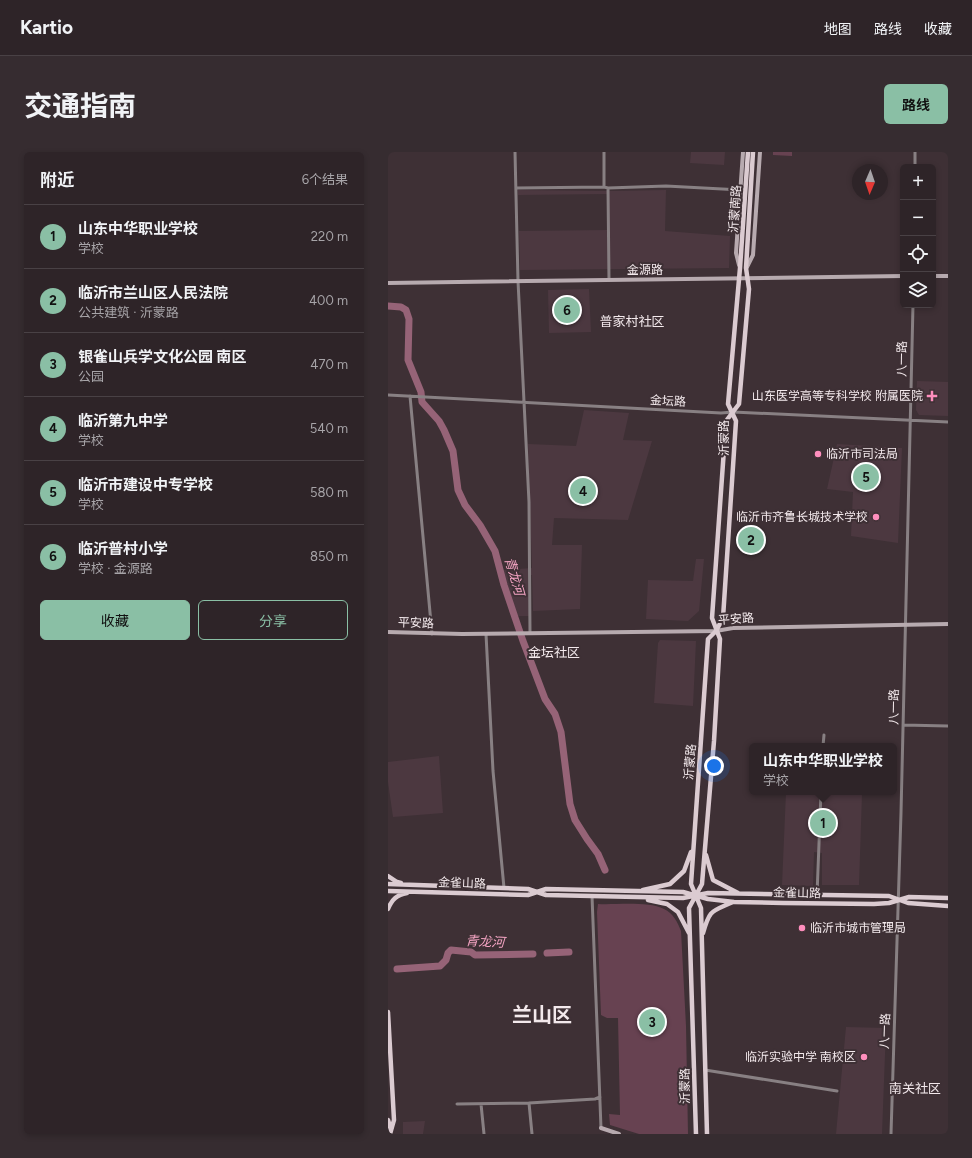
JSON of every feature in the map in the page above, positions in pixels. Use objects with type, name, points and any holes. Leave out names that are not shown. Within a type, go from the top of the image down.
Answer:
[{"type":"main road","name":"沂蒙南路","points":[[740,268],[748,152]]},
{"type":"main road","name":"沂蒙南路","points":[[746,268],[753,152]]},
{"type":"main road","name":"沂蒙路","points":[[707,1134],[701,908],[691,884],[703,734],[708,639],[716,631],[723,618],[736,421],[728,404],[740,268]]},
{"type":"main road","name":"沂蒙路","points":[[696,1134],[689,908],[702,884],[720,639],[712,618],[726,421],[739,404],[749,289],[746,268]]},
{"type":"main road","points":[[635,891],[670,884],[684,871],[693,847]]},
{"type":"main road","points":[[705,850],[713,880],[740,893]]},
{"type":"main road","points":[[388,876],[397,882],[419,886]]},
{"type":"main road","name":"金雀山路","points":[[388,884],[528,889],[546,895],[683,898],[708,893],[890,896],[898,900],[916,904],[948,906]]},
{"type":"main road","name":"金雀山路","points":[[388,891],[528,895],[546,889],[683,892],[708,899],[734,902],[874,904],[889,903],[909,897],[948,898]]},
{"type":"main road","points":[[388,909],[391,902],[399,895],[413,891]]},
{"type":"main road","points":[[637,897],[667,904],[678,912],[690,934]]},
{"type":"main road","points":[[701,936],[707,918],[712,912],[734,902]]},
{"type":"main road","points":[[388,1012],[394,1120],[391,1132]]},
{"type":"main road","points":[[388,1120],[391,1132]]},
{"type":"street","points":[[515,152],[518,281],[529,502],[528,633]]},
{"type":"street","points":[[604,152],[609,280]]},
{"type":"street","points":[[740,268],[736,253],[743,152]]},
{"type":"street","points":[[746,268],[753,255],[760,152]]},
{"type":"street","points":[[915,152],[915,164]]},
{"type":"street","points":[[516,188],[666,186],[741,190]]},
{"type":"street","name":"金源路","points":[[388,283],[900,276]]},
{"type":"street","points":[[936,276],[948,276]]},
{"type":"street","name":"八一路","points":[[891,1134],[903,725],[912,308]]},
{"type":"street","name":"金坛路","points":[[388,395],[721,413],[733,412],[948,422]]},
{"type":"street","points":[[410,396],[432,634]]},
{"type":"street","name":"平安路","points":[[388,632],[432,634],[516,634],[716,631],[733,628],[948,624]]},
{"type":"street","points":[[486,634],[493,771],[504,888]]},
{"type":"street","points":[[903,725],[948,726]]},
{"type":"street","points":[[823,743],[824,735]]},
{"type":"street","points":[[817,895],[821,795]]},
{"type":"street","points":[[592,896],[601,1128],[612,1133],[619,1134]]},
{"type":"street","points":[[706,1070],[837,1091]]},
{"type":"street","points":[[457,1104],[529,1103],[595,1099],[600,1097]]},
{"type":"street","points":[[529,1103],[532,1134]]},
{"type":"street","points":[[481,1104],[484,1134]]},
{"type":"shaded area","points":[[691,152],[725,152],[724,165],[690,163]]},
{"type":"shaded area","points":[[773,152],[792,152],[792,156],[773,155]]},
{"type":"shaded area","points":[[518,190],[666,190],[665,231],[730,236],[729,268],[520,270],[519,231],[608,230],[608,194],[518,195]]},
{"type":"shaded area","points":[[589,289],[591,332],[549,333],[548,290]]},
{"type":"shaded area","name":"山东医学高等专科学校 附属医院","points":[[917,381],[948,382],[948,416],[919,415],[916,410]]},
{"type":"shaded area","points":[[584,410],[629,413],[623,440],[652,441],[628,520],[554,518],[552,545],[582,545],[580,609],[533,611],[532,575],[528,575],[529,616],[518,616],[510,596],[503,570],[532,568],[528,444],[576,446]]},
{"type":"shaded area","points":[[837,444],[902,448],[898,543],[851,536],[853,492],[827,489]]},
{"type":"shaded area","points":[[696,559],[704,559],[699,611],[688,621],[646,619],[648,580],[693,581]]},
{"type":"shaded area","points":[[660,640],[696,641],[693,706],[654,703],[658,643]]},
{"type":"shaded area","points":[[439,756],[443,813],[393,817],[388,782],[388,762]]},
{"type":"shaded area","points":[[786,795],[862,795],[859,885],[822,885],[822,853],[814,852],[813,886],[782,885]]},
{"type":"shaded area","points":[[598,904],[641,904],[664,909],[673,916],[681,931],[686,1026],[688,1134],[639,1134],[610,1125],[609,1114],[620,1115],[618,1018],[607,1018],[601,1015],[597,912]]},
{"type":"shaded area","name":"临沂实验中学 南校区","points":[[846,1027],[886,1028],[882,1134],[836,1134]]},
{"type":"shaded area","points":[[425,1121],[423,1134],[403,1134],[403,1122]]},
{"type":"waterway","name":"青龙河","points":[[388,306],[401,307],[406,310],[409,319],[408,360],[421,392],[422,402],[439,421],[444,430],[453,451],[458,490],[465,505],[480,525],[495,551],[504,585],[523,641],[545,699],[555,714],[561,732],[570,804],[575,820],[598,854],[605,870]]},
{"type":"waterway","name":"青龙河","points":[[397,969],[440,966],[446,960],[448,953],[451,950],[471,952],[475,955],[533,954]]},
{"type":"waterway","name":"青龙河","points":[[547,953],[569,952]]},
{"type":"place","name":"临沂普村小学","points":[[567,310]]},
{"type":"place","name":"山东医学高等专科学校 附属医院","points":[[932,396]]},
{"type":"place","name":"临沂市司法局","points":[[818,454]]},
{"type":"place","name":"临沂市建设中专学校","points":[[866,477]]},
{"type":"place","name":"临沂第九中学","points":[[583,491]]},
{"type":"place","name":"临沂市齐鲁长城技术学校","points":[[876,517]]},
{"type":"place","name":"临沂市兰山区人民法院","points":[[751,540]]},
{"type":"place","name":"山东中华职业学校","points":[[823,823]]},
{"type":"place","name":"临沂市城市管理局","points":[[802,928]]},
{"type":"place","name":"银雀山兵学文化公园 南区","points":[[652,1022]]},
{"type":"place","name":"临沂实验中学 南校区","points":[[864,1057]]},
{"type":"district","name":"普家村社区","points":[[632,321]]},
{"type":"district","name":"金坛社区","points":[[554,652]]},
{"type":"district","name":"兰山区","points":[[542,1015]]},
{"type":"district","name":"南关社区","points":[[915,1088]]}]
